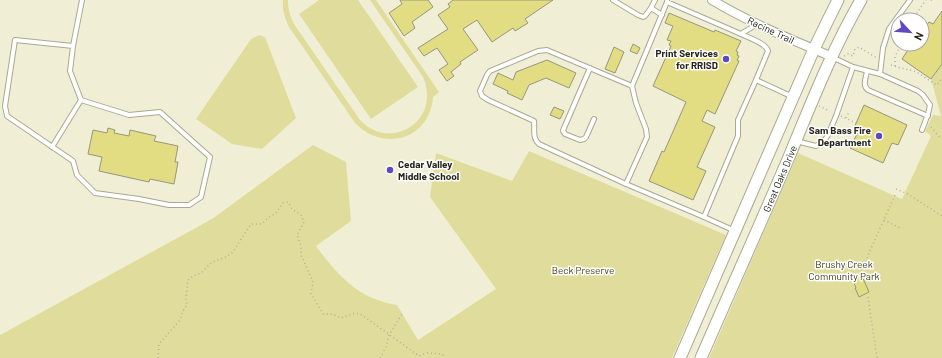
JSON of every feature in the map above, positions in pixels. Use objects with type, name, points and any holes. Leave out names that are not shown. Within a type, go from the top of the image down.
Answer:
[{"type":"street","name":"Racine Trail","points":[[712,0],[757,24],[814,49],[837,55]]},
{"type":"street","name":"Great Oaks Drive","points":[[680,358],[814,49],[838,0]]},
{"type":"street","name":"Great Oaks Drive","points":[[701,358],[796,141],[837,55],[850,20],[861,0]]},
{"type":"lane","points":[[81,100],[70,71],[73,46],[82,0]]},
{"type":"lane","points":[[614,0],[642,17],[645,16],[655,0]]},
{"type":"lane","points":[[880,74],[883,48],[889,29],[910,0]]},
{"type":"lane","points":[[626,184],[647,137],[646,129],[636,103],[632,86],[667,1],[764,45],[768,52],[738,120],[738,136],[704,217]]},
{"type":"lane","points":[[651,8],[662,14]]},
{"type":"lane","points":[[741,34],[757,24]]},
{"type":"lane","points":[[73,46],[15,40],[5,106],[8,116],[72,161],[77,175],[95,193],[169,205],[189,205],[201,197],[210,157],[160,112],[130,115],[81,100]]},
{"type":"lane","points":[[632,86],[547,50],[538,51],[490,71],[480,91],[482,96],[488,100],[534,121],[534,136],[535,141],[538,144],[626,184],[735,230]]},
{"type":"lane","points":[[837,55],[853,67],[880,74],[918,91],[923,95],[930,105],[928,116],[922,130]]},
{"type":"lane","points":[[796,141],[816,146],[824,142],[836,116],[853,67]]},
{"type":"lane","points":[[590,68],[564,128],[565,134],[580,140],[584,139],[594,120]]},
{"type":"lane","points":[[867,71],[864,84],[868,90],[928,116]]},
{"type":"lane","points":[[756,80],[794,97]]},
{"type":"lane","points":[[52,147],[81,100]]},
{"type":"path","points":[[918,12],[926,0]]},
{"type":"path","points":[[837,55],[844,56],[848,54],[853,56],[855,49],[859,47],[878,59]]},
{"type":"path","points":[[895,66],[895,57],[897,52]]},
{"type":"path","points":[[891,65],[917,73],[937,85],[942,78]]},
{"type":"path","points":[[818,105],[830,111]]},
{"type":"path","points":[[846,118],[849,112]]},
{"type":"path","points":[[841,116],[856,123]]},
{"type":"path","points":[[931,127],[940,138],[942,138]]},
{"type":"path","points":[[896,189],[908,194],[942,216]]},
{"type":"path","points":[[853,276],[859,274],[861,271],[895,195],[894,193]]},
{"type":"path","points":[[158,358],[159,344],[180,320],[187,305],[186,299],[188,280],[193,276],[202,273],[212,262],[226,257],[233,252],[251,224],[262,224],[276,213],[284,203],[288,202],[292,209],[300,215],[304,222],[297,236],[301,246],[301,255],[313,282],[311,294],[323,314],[332,314],[341,318],[355,313],[362,315],[419,356],[426,353],[442,354],[445,358]]},
{"type":"path","points":[[884,220],[900,228]]},
{"type":"path","points":[[874,242],[878,244]]},
{"type":"path","points":[[868,297],[877,358]]},
{"type":"path","points":[[380,358],[386,347],[389,335],[402,314]]},
{"type":"green space","points":[[283,0],[288,0],[291,18],[294,24],[360,120],[372,129],[386,133],[399,132],[410,127],[420,118],[426,106],[427,93],[423,77],[370,0],[376,0],[439,92],[433,97],[430,111],[424,123],[415,132],[404,137],[392,139],[379,138],[367,132],[355,123],[289,27],[284,14]]},
{"type":"green space","points":[[319,0],[358,0],[418,87],[371,119],[299,14]]},
{"type":"green space","points":[[259,35],[265,37],[296,118],[262,149],[232,144],[196,119],[251,39]]},
{"type":"green space","name":"Brushy Creek Community Park","points":[[942,64],[942,358],[709,358],[798,153],[902,199],[931,136],[925,131],[933,115],[941,116],[931,79]]},
{"type":"green space","name":"Beck Preserve","points":[[313,145],[346,162],[351,221],[316,246],[344,279],[361,292],[371,297],[397,305],[418,340],[496,289],[430,197],[436,153],[512,181],[529,151],[726,235],[672,358],[0,358],[0,335],[212,219]]},
{"type":"building","points":[[400,0],[428,0],[433,7],[412,22],[415,28],[404,36],[389,13],[402,4]]},
{"type":"building","points":[[453,0],[553,0],[525,19],[528,23],[515,31],[513,28],[492,42],[477,20],[463,29],[478,50],[460,62],[461,64],[451,72],[454,76],[447,81],[439,70],[448,64],[437,48],[424,56],[418,48],[448,29],[438,15],[450,7],[448,4]]},
{"type":"building","points":[[942,11],[942,64],[931,79],[902,59],[907,52],[930,52],[930,22],[933,24]]},
{"type":"building","points":[[669,13],[714,32],[715,30],[741,41],[736,51],[738,52],[737,55],[739,56],[737,60],[739,61],[715,114],[707,110],[702,121],[715,127],[697,167],[706,171],[693,200],[649,181],[662,151],[664,152],[686,102],[653,86],[671,46],[669,45],[671,41],[667,40],[673,26],[665,23]]},
{"type":"building","points":[[633,44],[640,48],[637,54],[630,51]]},
{"type":"building","points":[[614,47],[624,52],[615,73],[605,69]]},
{"type":"building","points":[[547,60],[576,73],[569,88],[546,78],[529,85],[522,100],[493,84],[498,73],[513,80],[516,72]]},
{"type":"building","name":"Sam Bass Fire Department","points":[[864,105],[907,125],[898,145],[892,143],[883,163],[850,148],[859,130],[854,128]]},
{"type":"building","points":[[554,107],[564,111],[560,119],[550,115]]},
{"type":"building","points":[[108,128],[115,130],[114,133],[129,136],[130,130],[156,136],[154,141],[178,146],[175,162],[178,162],[174,184],[150,179],[149,182],[99,171],[102,157],[88,154],[93,130],[107,133]]},
{"type":"building","points":[[861,274],[869,292],[859,297],[852,278]]},
{"type":"place","name":"Print Services for RRISD","points":[[726,59]]},
{"type":"place","name":"Sam Bass Fire Department","points":[[879,136]]},
{"type":"place","name":"Cedar Valley Middle School","points":[[390,170]]}]
